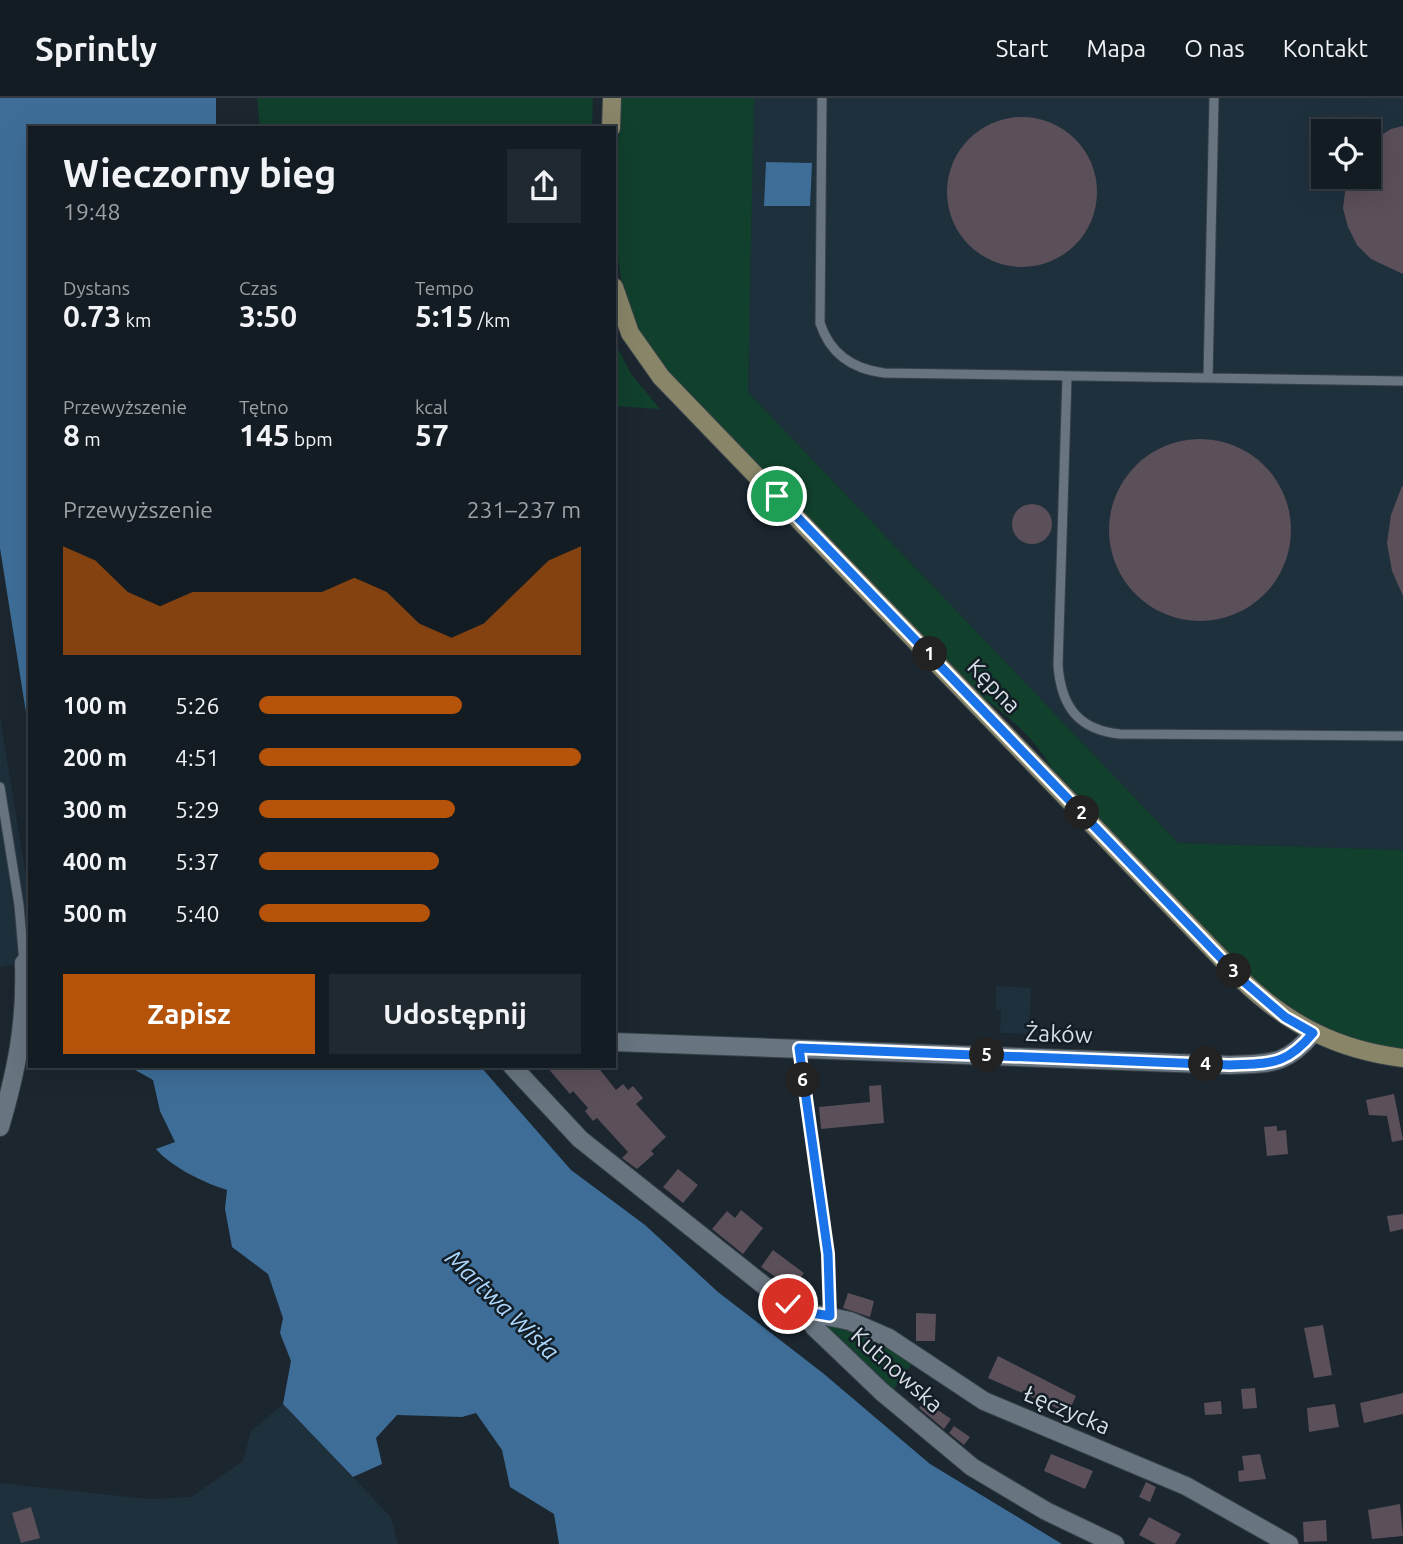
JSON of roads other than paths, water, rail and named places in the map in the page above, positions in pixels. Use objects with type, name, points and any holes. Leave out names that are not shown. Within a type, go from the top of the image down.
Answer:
[{"type":"street","points":[[611,126],[612,98]]},
{"type":"street","name":"Kępna","points":[[616,293],[630,332],[661,377],[1242,980],[1285,1017],[1313,1033]]},
{"type":"street","points":[[0,1127],[17,1068],[23,1035],[24,963]]},
{"type":"street","points":[[1313,1033],[1350,1048],[1403,1058]]},
{"type":"street","name":"Żaków","points":[[616,1042],[1230,1065],[1283,1060],[1295,1054],[1313,1033]]},
{"type":"street","name":"Kutnowska","points":[[514,1068],[580,1139],[781,1299],[806,1312],[814,1327],[882,1392],[972,1467],[1046,1511],[1115,1544]]},
{"type":"street","name":"Łęczycka","points":[[806,1312],[850,1321],[889,1338],[984,1401],[1186,1486],[1289,1544]]},
{"type":"lane","points":[[822,98],[819,312],[823,332],[833,348],[855,367],[873,372],[1403,382]]},
{"type":"lane","points":[[1208,378],[1214,98]]},
{"type":"lane","points":[[1066,377],[1058,665],[1063,694],[1075,715],[1094,730],[1120,734],[1403,736]]},
{"type":"lane","points":[[0,787],[19,905],[24,963]]},
{"type":"lane","points":[[799,1048],[828,1254],[830,1316]]},
{"type":"water","points":[[0,98],[216,98],[216,126],[28,126],[28,725],[0,548]]},
{"type":"water","points":[[766,162],[812,163],[810,206],[764,206]]},
{"type":"water","name":"Martwa Wisła","points":[[132,1068],[482,1068],[571,1170],[645,1225],[718,1292],[824,1374],[930,1464],[1062,1544],[559,1544],[554,1514],[510,1487],[502,1450],[476,1413],[462,1417],[397,1415],[376,1438],[382,1464],[353,1477],[283,1404],[291,1361],[280,1333],[283,1318],[268,1274],[232,1247],[225,1209],[227,1190],[189,1174],[156,1149],[175,1142],[160,1111],[153,1080]]}]
